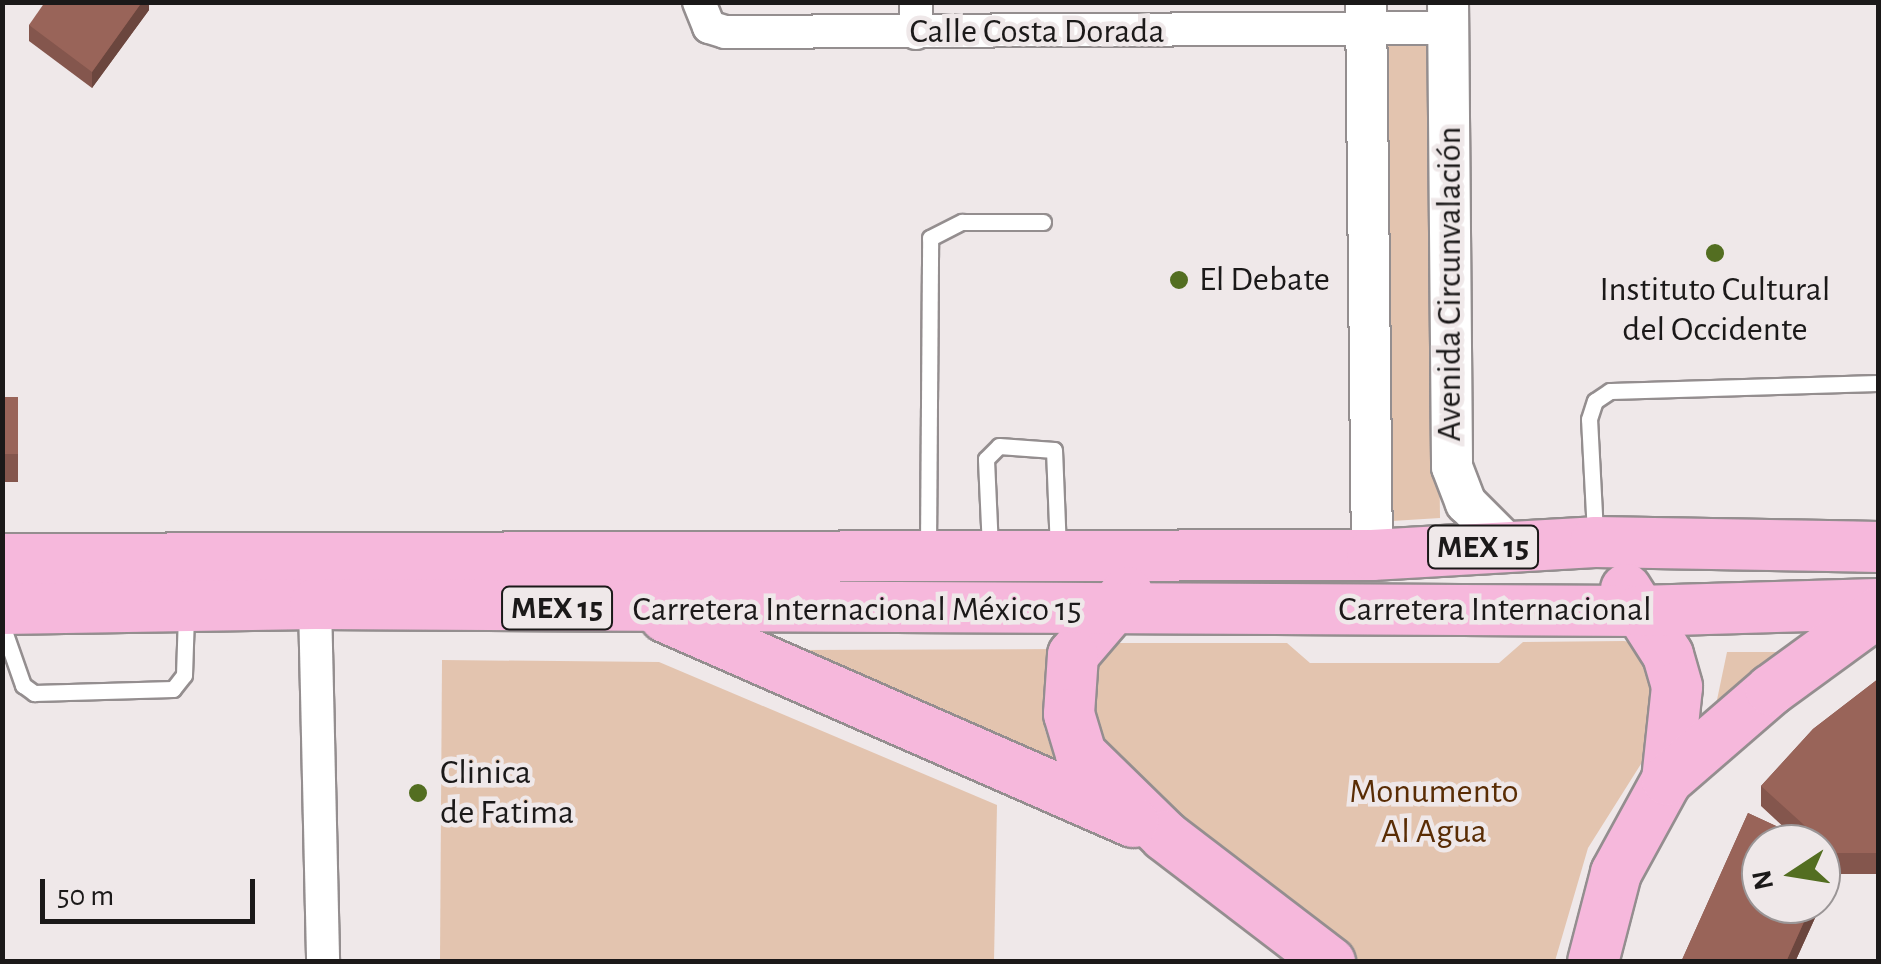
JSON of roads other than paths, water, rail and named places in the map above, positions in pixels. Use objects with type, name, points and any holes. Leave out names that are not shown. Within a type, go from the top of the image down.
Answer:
[{"type":"main road","name":"Carretera Internacional","points":[[1073,552],[1372,554],[1595,542],[1878,547]]},
{"type":"main road","points":[[1595,542],[1668,656],[1676,686],[1666,780]]},
{"type":"main road","points":[[1177,551],[1112,610],[1072,655],[1070,714],[1081,754],[1165,836],[1330,962]]},
{"type":"main road","name":"Carretera Internacional México 15","points":[[2,559],[1073,552]]},
{"type":"main road","name":"Carretera Internacional México 15","points":[[2,609],[315,604],[1112,610]]},
{"type":"main road","name":"Carretera Internacional","points":[[1112,610],[1639,610],[1878,604]]},
{"type":"main road","points":[[647,609],[1165,836]]},
{"type":"main road","points":[[1593,962],[1616,873],[1666,780],[1771,690],[1878,612]]},
{"type":"street","name":"Calle Costa Dorada","points":[[704,14],[725,32],[916,18],[1448,15]]},
{"type":"street","name":"Avenida Circunvalación","points":[[1448,15],[1452,467],[1466,504],[1508,545]]},
{"type":"street","points":[[1366,16],[1372,554]]},
{"type":"street","points":[[315,604],[323,962]]},
{"type":"lane","points":[[928,552],[930,238],[962,222],[1043,222]]},
{"type":"lane","points":[[1595,542],[1589,419],[1595,401],[1610,392],[1878,383]]},
{"type":"lane","points":[[990,552],[986,459],[999,446],[1054,450],[1073,552]]},
{"type":"lane","points":[[2,625],[23,685],[34,693],[173,689],[184,675],[187,606]]},
{"type":"place","name":"Instituto Cultural del Occidente","points":[[1715,253]]},
{"type":"place","name":"El Debate","points":[[1179,280]]},
{"type":"place","name":"Clinica de Fatima","points":[[418,793]]},
{"type":"park label","name":"Monumento Al Agua","points":[[1434,812]]}]
